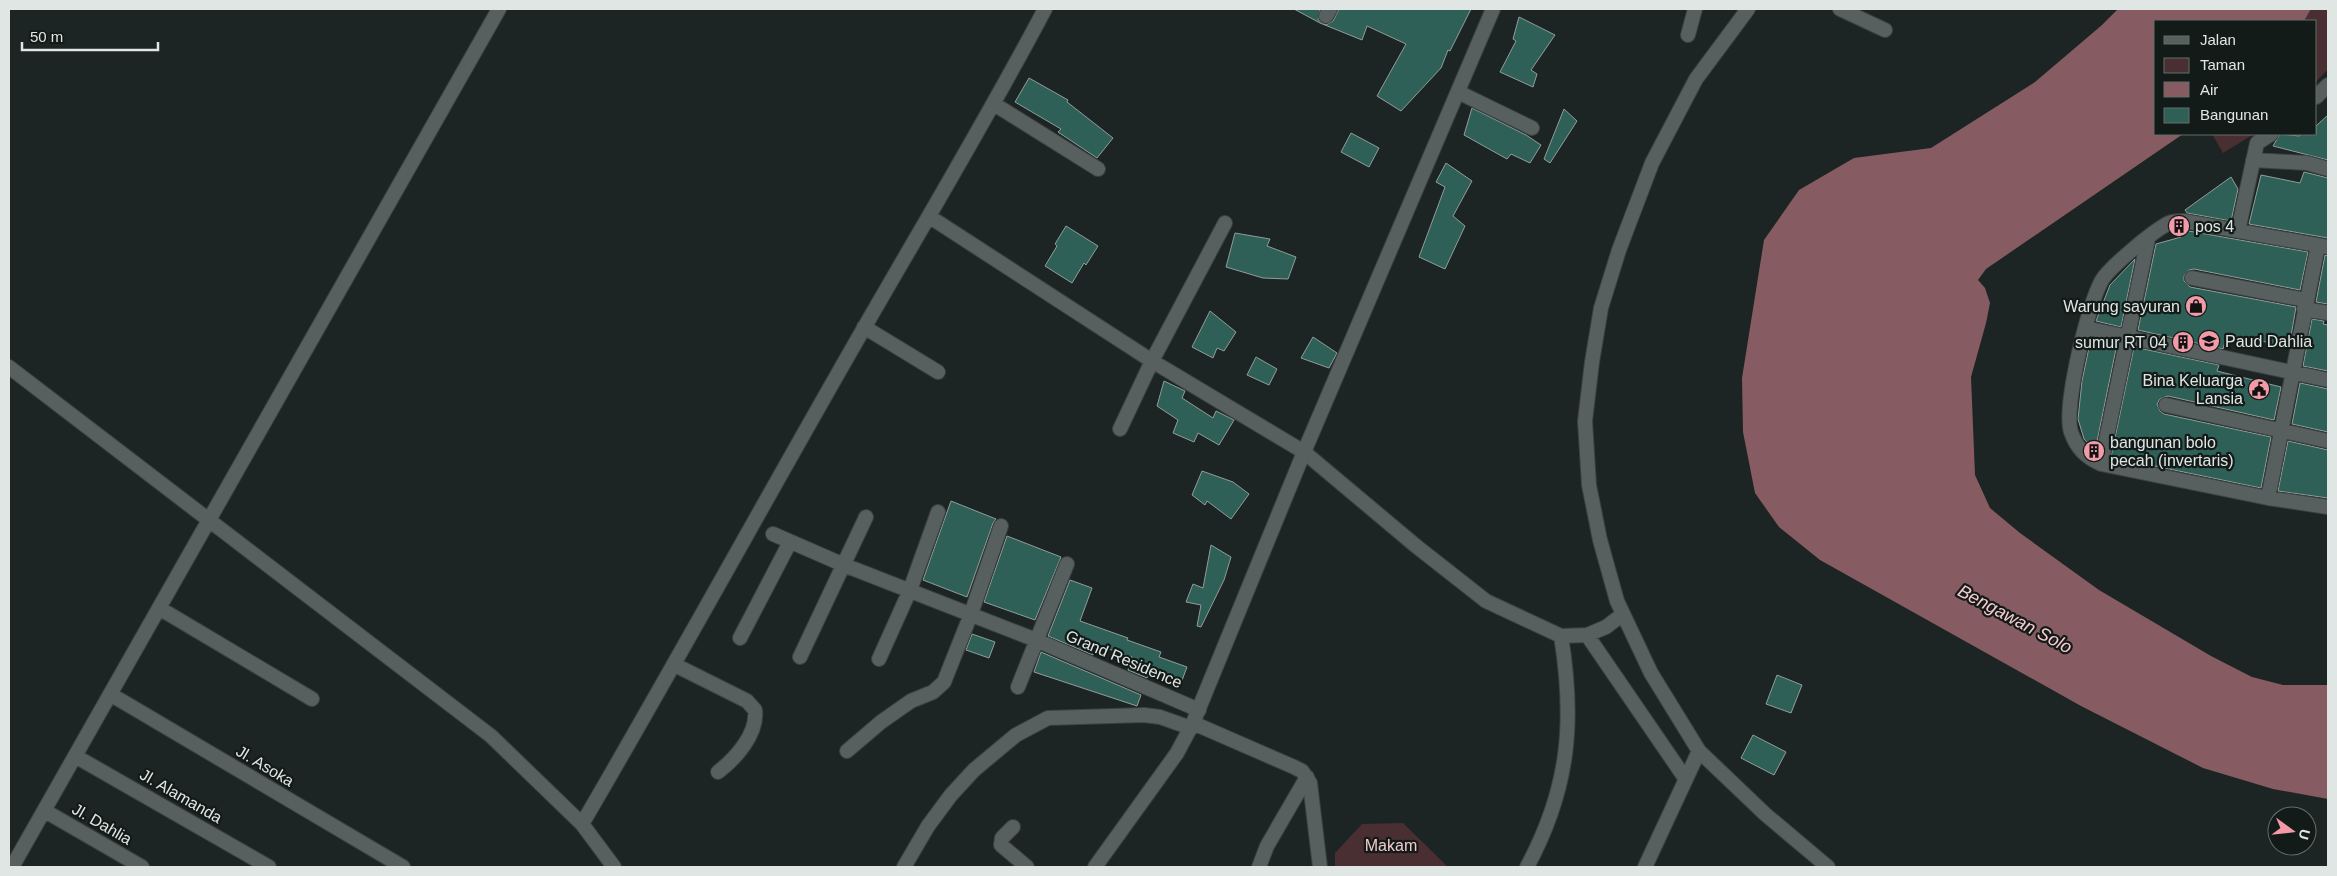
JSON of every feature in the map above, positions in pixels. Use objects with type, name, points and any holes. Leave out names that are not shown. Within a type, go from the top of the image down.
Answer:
[{"type":"street","points":[[12,867],[498,9]]},
{"type":"street","points":[[582,824],[675,665],[864,327],[930,217],[1045,9]]},
{"type":"street","points":[[1095,867],[1177,753],[1192,726],[1304,452],[1494,9]]},
{"type":"street","points":[[1688,36],[1695,9]]},
{"type":"street","points":[[1748,9],[1696,79],[1652,163],[1619,250],[1601,308],[1592,362],[1585,421],[1589,484],[1600,540],[1617,601],[1651,673],[1699,751],[1765,814],[1828,867]]},
{"type":"street","points":[[1840,9],[1885,30]]},
{"type":"street","points":[[2317,96],[2328,85]]},
{"type":"street","points":[[1458,92],[1532,128]]},
{"type":"street","points":[[994,104],[1098,170]]},
{"type":"street","points":[[2238,231],[2257,144],[2270,135]]},
{"type":"street","points":[[2253,160],[2306,163],[2328,169]]},
{"type":"street","points":[[930,217],[1152,360],[1304,452],[1416,546],[1486,601],[1561,636],[1587,634],[1606,627],[1623,614]]},
{"type":"street","points":[[2268,498],[2305,304],[2323,246],[2177,221],[2169,224],[2115,265],[2103,278],[2095,294],[2071,397],[2069,416],[2071,431],[2077,444],[2085,456],[2101,464],[2268,498],[2328,507]]},
{"type":"street","points":[[1120,428],[1152,360],[1225,223]]},
{"type":"street","points":[[2101,464],[2148,239]]},
{"type":"street","points":[[2192,278],[2305,304],[2328,314]]},
{"type":"street","points":[[864,327],[938,372]]},
{"type":"street","points":[[2086,328],[2328,380]]},
{"type":"street","points":[[9,368],[491,736],[582,824],[614,867]]},
{"type":"street","points":[[2166,405],[2328,441]]},
{"type":"street","points":[[879,659],[910,590],[938,512]]},
{"type":"street","points":[[800,658],[866,517]]},
{"type":"street","points":[[847,751],[910,701],[939,688],[948,672],[971,614],[1002,526]]},
{"type":"street","name":"Grand Residence","points":[[773,534],[844,565],[1036,640],[1199,710]]},
{"type":"street","points":[[740,638],[790,542]]},
{"type":"street","points":[[1018,687],[1067,564]]},
{"type":"street","points":[[159,608],[312,699]]},
{"type":"street","points":[[1587,634],[1685,778]]},
{"type":"street","points":[[1527,867],[1539,846],[1555,805],[1565,764],[1569,721],[1568,678],[1561,636]]},
{"type":"street","points":[[675,665],[747,701],[755,710],[753,727],[742,747],[734,760],[718,772]]},
{"type":"street","name":"Jl. Asoka","points":[[110,694],[403,867]]},
{"type":"street","points":[[904,867],[928,826],[951,795],[974,770],[1016,735],[1048,718],[1144,715],[1160,717],[1192,726],[1294,768],[1307,778],[1312,791],[1320,867]]},
{"type":"street","points":[[1645,867],[1699,751]]},
{"type":"street","name":"Jl. Alamanda","points":[[75,756],[269,867]]},
{"type":"street","points":[[1259,867],[1267,846],[1307,778]]},
{"type":"street","name":"Jl. Dahlia","points":[[44,811],[142,867]]},
{"type":"street","points":[[1013,826],[1002,838],[1001,845],[1027,867]]},
{"type":"green space","points":[[2311,9],[2328,9],[2328,69],[2317,81],[2317,20],[2305,20]]},
{"type":"green space","points":[[2213,135],[2252,135],[2223,153]]},
{"type":"green space","name":"Makam","points":[[1403,823],[1448,867],[1335,867],[1335,853],[1362,824]]},
{"type":"water","name":"Bengawan Solo","points":[[2118,9],[2311,9],[2305,20],[2154,20],[2154,135],[2182,135],[1986,269],[1978,280],[1985,288],[1990,303],[1971,377],[1975,475],[1990,508],[2020,533],[2099,590],[2211,656],[2252,677],[2283,685],[2328,685],[2328,799],[2273,789],[2203,768],[2081,706],[1820,560],[1779,527],[1755,493],[1743,432],[1742,378],[1764,240],[1799,190],[1854,158],[1931,148],[2035,82]]},
{"type":"building","points":[[1294,9],[1320,9],[1318,20],[1326,25],[1333,21],[1339,9],[1471,9],[1450,51],[1448,50],[1441,68],[1401,111],[1377,96],[1406,44],[1367,26],[1362,40],[1320,23]]},
{"type":"building","points":[[1519,17],[1555,35],[1531,70],[1537,74],[1533,87],[1500,72],[1516,41],[1513,39]]},
{"type":"building","points":[[1029,78],[1068,100],[1067,102],[1113,138],[1097,158],[1058,132],[1061,129],[1015,102]]},
{"type":"building","points":[[1472,108],[1526,135],[1541,145],[1530,163],[1511,154],[1507,159],[1464,135]]},
{"type":"building","points":[[1564,109],[1577,121],[1550,163],[1544,159]]},
{"type":"building","points":[[2328,115],[2328,160],[2273,146],[2279,135],[2317,135],[2317,125]]},
{"type":"building","points":[[1351,133],[1379,148],[1369,167],[1341,152]]},
{"type":"building","points":[[1446,163],[1472,181],[1453,216],[1465,226],[1445,269],[1419,257],[1445,187],[1436,182]]},
{"type":"building","points":[[2304,172],[2328,178],[2328,238],[2249,224],[2261,175],[2300,183]]},
{"type":"building","points":[[2231,177],[2238,189],[2231,221],[2187,213],[2185,210]]},
{"type":"building","points":[[1066,226],[1098,246],[1086,265],[1084,263],[1072,283],[1045,266]]},
{"type":"building","points":[[2183,230],[2308,252],[2300,290],[2194,269],[2189,270],[2184,276],[2184,281],[2190,287],[2296,307],[2289,348],[2227,335],[2223,349],[2138,330],[2156,244],[2181,237],[2173,231]]},
{"type":"building","points":[[1235,233],[1270,239],[1267,246],[1296,257],[1288,279],[1263,278],[1226,267]]},
{"type":"building","points":[[2325,255],[2328,256],[2328,304],[2316,302]]},
{"type":"building","points":[[2135,259],[2121,327],[2096,321],[2110,285]]},
{"type":"building","points":[[1210,311],[1236,332],[1224,351],[1217,348],[1213,358],[1192,347]]},
{"type":"building","points":[[2312,319],[2324,321],[2323,324],[2328,325],[2328,371],[2303,366]]},
{"type":"building","points":[[1313,337],[1337,353],[1329,368],[1301,358]]},
{"type":"building","points":[[2091,338],[2117,344],[2095,451],[2084,439],[2078,419],[2082,381]]},
{"type":"building","points":[[2134,347],[2219,365],[2217,371],[2281,387],[2274,420],[2168,396],[2160,399],[2157,404],[2160,411],[2164,414],[2271,437],[2261,488],[2111,457]]},
{"type":"building","points":[[1256,357],[1277,369],[1269,385],[1247,375]]},
{"type":"building","points":[[1164,381],[1185,391],[1182,398],[1213,418],[1216,411],[1234,420],[1219,445],[1198,433],[1194,442],[1173,433],[1178,420],[1157,406]]},
{"type":"building","points":[[2300,383],[2328,389],[2328,432],[2292,424]]},
{"type":"building","points":[[2288,441],[2328,450],[2328,498],[2278,491]]},
{"type":"building","points":[[1202,471],[1233,482],[1249,494],[1231,519],[1207,501],[1205,505],[1192,495]]},
{"type":"building","points":[[951,501],[996,519],[967,597],[923,580]]},
{"type":"building","points":[[1007,536],[1061,557],[1035,620],[984,602]]},
{"type":"building","points":[[1211,545],[1231,557],[1224,580],[1201,627],[1197,626],[1201,605],[1186,602],[1193,584],[1203,588]]},
{"type":"building","points":[[1070,580],[1092,588],[1080,621],[1161,652],[1159,657],[1187,667],[1181,683],[1149,672],[1147,678],[1128,670],[1132,657],[1097,645],[1093,655],[1048,636]]},
{"type":"building","points":[[972,634],[995,642],[989,658],[966,650]]},
{"type":"building","points":[[1041,652],[1141,695],[1137,706],[1034,672]]},
{"type":"building","points":[[1777,675],[1802,685],[1791,713],[1766,704]]},
{"type":"building","points":[[1753,735],[1786,752],[1774,775],[1741,758]]},
{"type":"place","name":"pos 4","points":[[2179,226]]},
{"type":"place","name":"Warung sayuran","points":[[2196,306]]},
{"type":"place","name":"Paud Dahlia","points":[[2209,341]]},
{"type":"place","name":"sumur RT 04","points":[[2183,342]]},
{"type":"place","name":"Bina Keluarga Lansia","points":[[2259,389]]},
{"type":"place","name":"bangunan bolo pecah (invertaris)","points":[[2094,451]]}]
